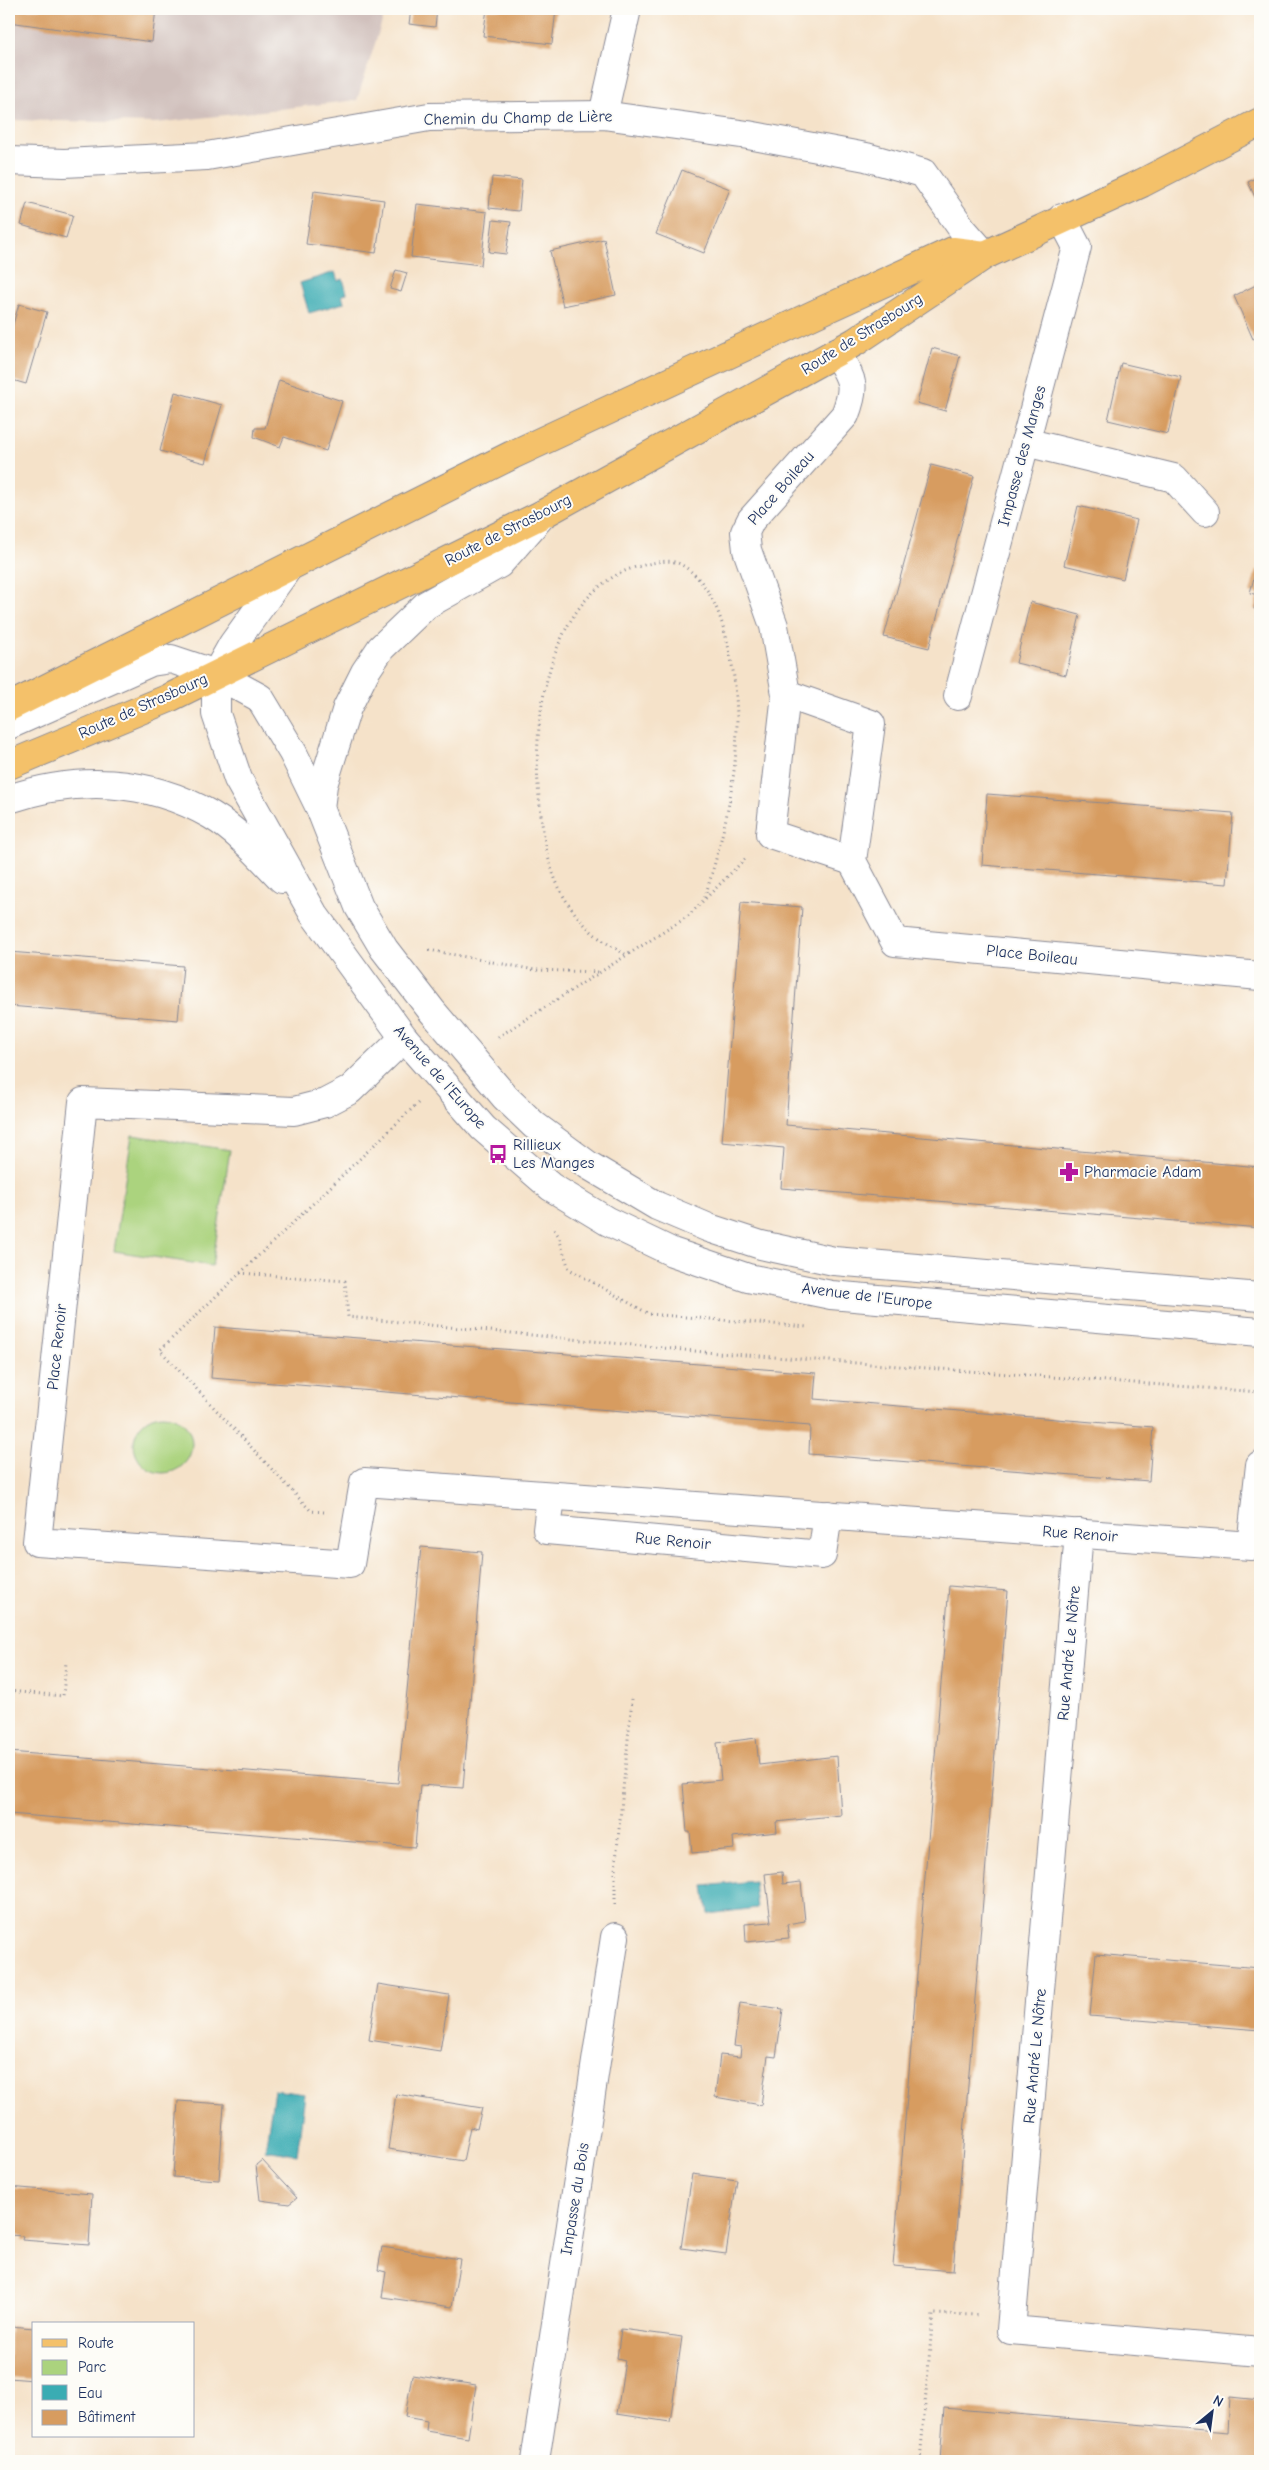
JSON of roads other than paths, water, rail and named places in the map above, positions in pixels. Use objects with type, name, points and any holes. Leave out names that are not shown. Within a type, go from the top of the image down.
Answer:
[{"type":"main road","name":"Route de Strasbourg","points":[[9,765],[167,700],[216,674],[543,514],[855,342],[985,255],[1062,218],[1142,183],[1260,122]]},
{"type":"main road","name":"Route de Strasbourg","points":[[9,707],[512,455],[953,251],[985,255]]},
{"type":"street","points":[[603,115],[628,9]]},
{"type":"street","name":"Chemin du Champ de Lière","points":[[9,161],[64,163],[207,156],[429,117],[603,115],[758,137],[866,157],[923,173],[963,230],[985,255]]},
{"type":"street","name":"Impasse des Manges","points":[[958,696],[1076,247],[1062,218]]},
{"type":"street","name":"Place Boileau","points":[[836,352],[853,382],[851,399],[844,415],[751,520],[744,532],[747,550],[774,626],[786,694],[770,834],[852,861],[895,942],[1260,976]]},
{"type":"street","points":[[1025,442],[1174,478],[1206,512]]},
{"type":"street","points":[[320,808],[323,785],[347,708],[365,672],[381,648],[426,605],[499,564],[543,514]]},
{"type":"street","name":"Avenue de l'Europe","points":[[288,568],[233,644],[216,674],[216,714],[238,779],[313,913],[404,1038],[483,1128],[551,1187],[607,1221],[672,1252],[748,1278],[831,1295],[1260,1332]]},
{"type":"street","name":"Avenue de l'Europe","points":[[9,725],[150,662],[171,659],[216,674],[260,698],[293,753],[320,808],[359,907],[384,949],[470,1055],[506,1097],[534,1125],[588,1165],[657,1206],[709,1228],[752,1242],[834,1261],[1260,1297]]},
{"type":"street","points":[[786,694],[871,724],[852,861]]},
{"type":"street","points":[[9,799],[39,789],[83,783],[114,783],[147,790],[179,801],[211,815],[252,847],[313,913]]},
{"type":"street","name":"Place Renoir","points":[[364,1482],[350,1564],[37,1542],[82,1102],[294,1111],[325,1103],[350,1090],[404,1038]]},
{"type":"street","name":"Rue Renoir","points":[[364,1482],[1251,1546],[1260,1465]]},
{"type":"street","name":"Rue Renoir","points":[[552,1496],[547,1530],[822,1555],[828,1515]]},
{"type":"street","name":"Rue André Le Nôtre","points":[[1079,1534],[1011,2330],[1260,2352]]},
{"type":"street","name":"Impasse du Bois","points":[[535,2461],[615,1937]]},
{"type":"water","points":[[335,272],[338,281],[343,279],[347,293],[342,295],[344,303],[309,313],[300,283]]},
{"type":"water","points":[[754,1881],[757,1908],[708,1914],[704,1886]]},
{"type":"water","points":[[274,2090],[305,2094],[297,2155],[265,2150]]},
{"type":"place","name":"Rillieux Les Manges","points":[[498,1154]]},
{"type":"place","name":"Pharmacie Adam","points":[[1069,1172]]}]
